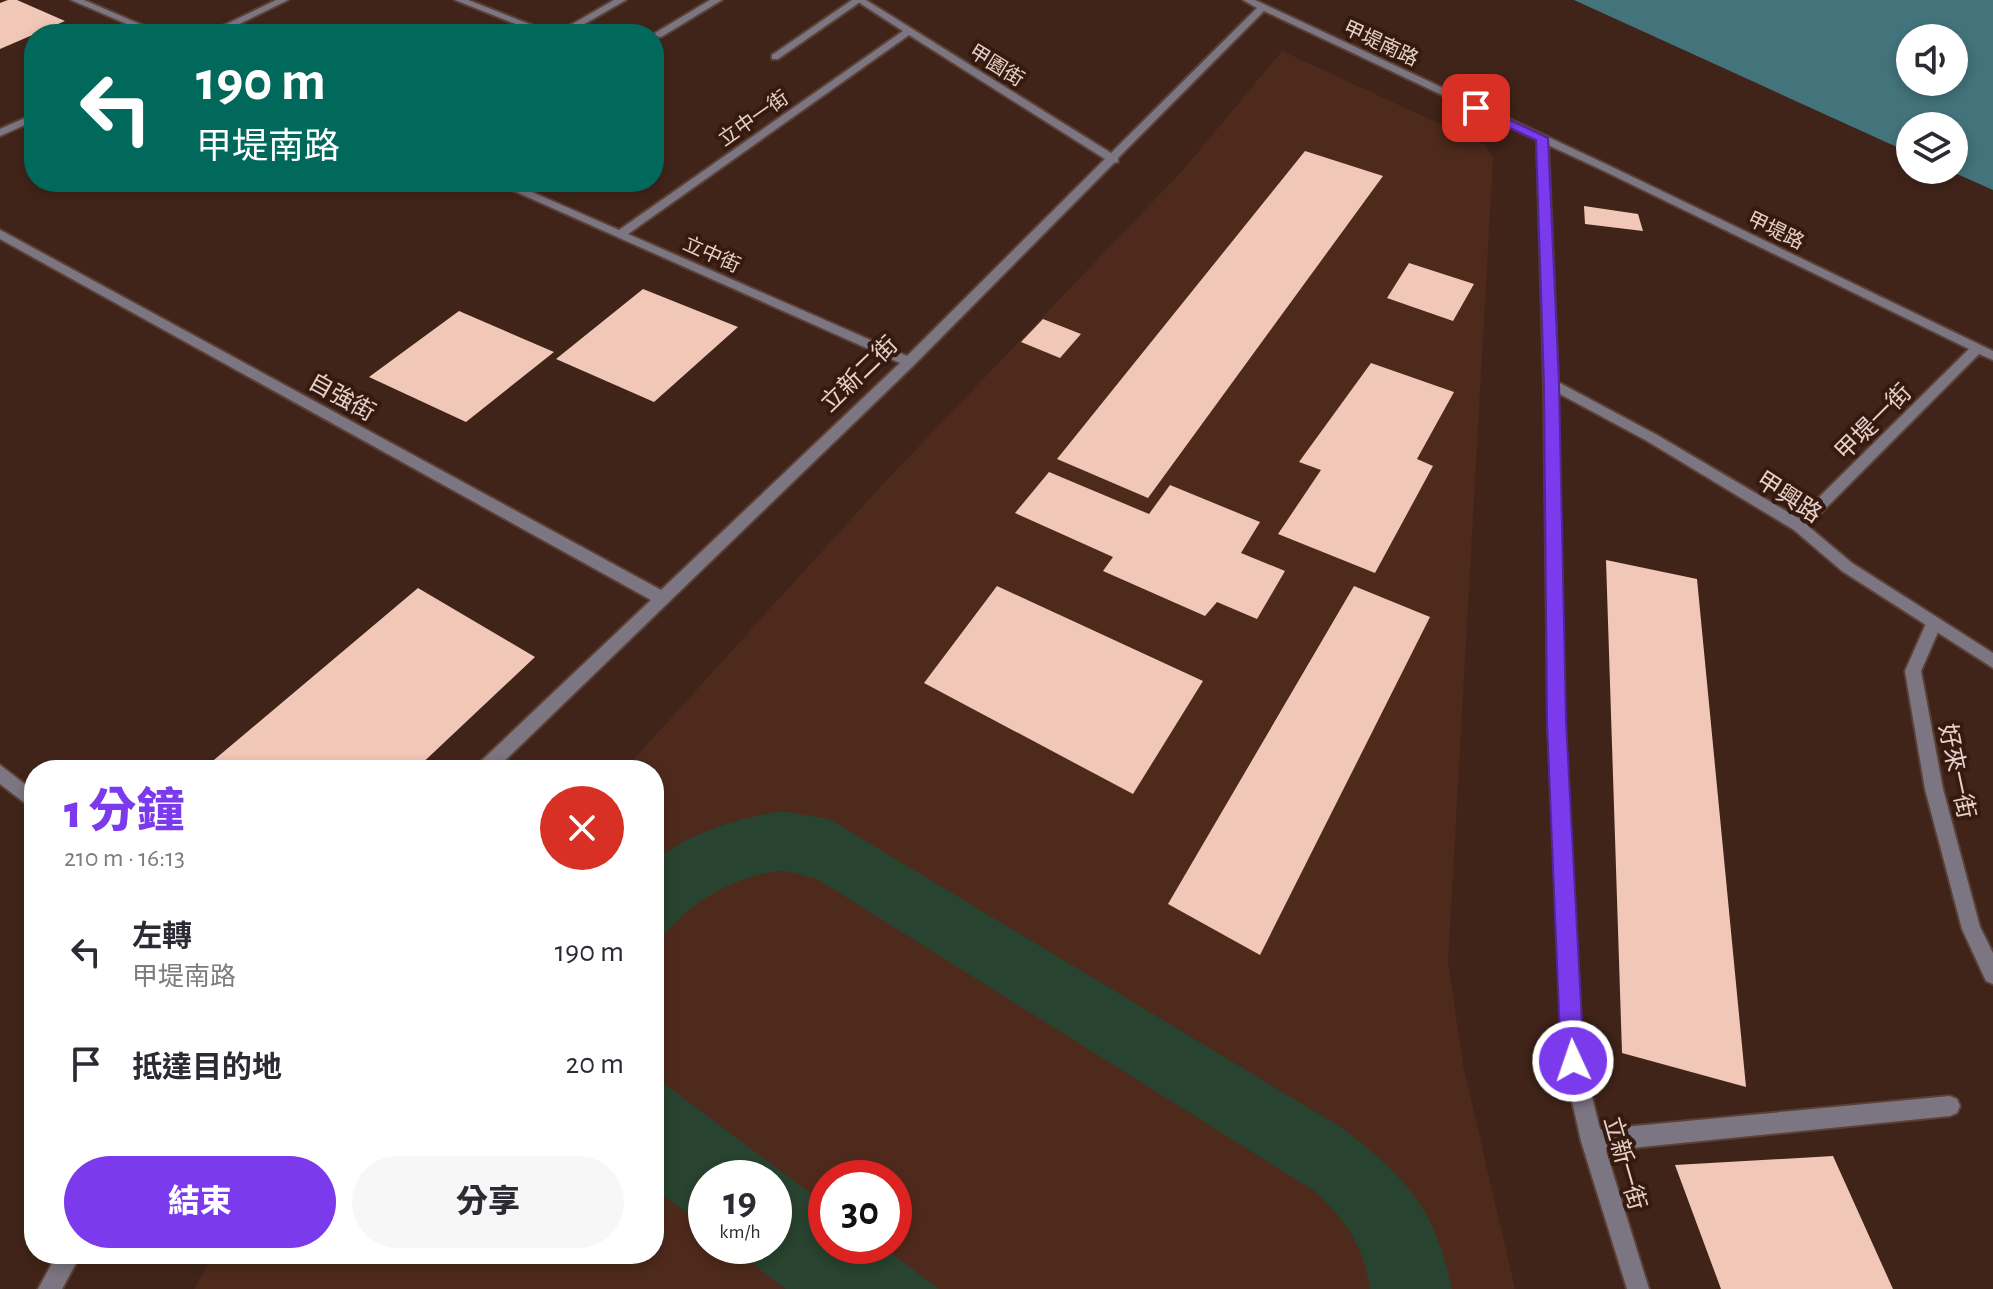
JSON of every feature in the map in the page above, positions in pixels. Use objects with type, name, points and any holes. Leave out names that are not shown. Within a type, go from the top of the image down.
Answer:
[{"type":"street","points":[[76,0],[134,24]]},
{"type":"street","points":[[232,24],[283,0]]},
{"type":"street","points":[[460,0],[524,24]]},
{"type":"street","points":[[578,24],[621,0]]},
{"type":"street","points":[[664,31],[717,0]]},
{"type":"street","points":[[775,57],[859,0]]},
{"type":"street","name":"甲園街","points":[[859,0],[1114,160]]},
{"type":"street","name":"甲堤南路","points":[[1248,0],[1542,138]]},
{"type":"street","name":"立新二街","points":[[494,760],[909,362],[1114,160],[1263,7]]},
{"type":"street","name":"立中一街","points":[[619,235],[909,31]]},
{"type":"street","points":[[0,133],[24,122]]},
{"type":"street","name":"甲堤路","points":[[1542,138],[1993,356]]},
{"type":"street","name":"立新一街","points":[[1542,138],[1551,384],[1556,721],[1573,1061],[1592,1141],[1638,1289]]},
{"type":"street","name":"立中街","points":[[522,192],[909,362]]},
{"type":"street","name":"自強街","points":[[0,234],[663,599]]},
{"type":"street","name":"甲堤一街","points":[[1799,526],[1978,348]]},
{"type":"street","name":"甲興路","points":[[1551,384],[1652,438],[1799,526],[1847,567],[1993,661]]},
{"type":"street","name":"好來一街","points":[[1934,623],[1913,671],[1934,789],[1971,929],[1993,974]]},
{"type":"street","points":[[0,773],[24,793]]},
{"type":"street","points":[[1592,1141],[1950,1106]]},
{"type":"street","points":[[49,1289],[64,1264]]},
{"type":"shaded area","points":[[1282,51],[1485,145],[1493,158],[1448,962],[1463,1065],[1515,1289],[194,1289],[208,1264],[664,1264],[664,760],[633,760],[883,484],[1184,169]]},
{"type":"green space","points":[[780,811],[829,819],[1344,1129],[1385,1164],[1415,1197],[1437,1237],[1452,1289],[1370,1289],[1363,1259],[1352,1235],[1316,1192],[817,879],[779,871],[742,880],[724,887],[691,908],[664,935],[664,854],[714,828]]},
{"type":"green space","points":[[664,1084],[766,1160],[688,1160],[688,1214],[664,1196]]},
{"type":"green space","points":[[792,1180],[808,1192],[808,1264],[905,1264],[939,1289],[786,1289],[753,1264],[792,1264]]},
{"type":"water","points":[[1574,0],[1993,0],[1993,190],[1968,179],[1968,112],[1896,112],[1896,147]]},
{"type":"building","points":[[17,0],[65,21],[58,24],[24,24],[24,39],[0,49],[0,3]]},
{"type":"building","points":[[1305,151],[1383,176],[1148,498],[1057,459]]},
{"type":"building","points":[[1584,206],[1638,214],[1643,231],[1585,224]]},
{"type":"building","points":[[1409,263],[1474,284],[1453,321],[1387,298]]},
{"type":"building","points":[[643,289],[738,327],[654,402],[556,359]]},
{"type":"building","points":[[459,311],[554,352],[466,422],[369,377]]},
{"type":"building","points":[[1043,319],[1081,334],[1060,358],[1021,342]]},
{"type":"building","points":[[1371,363],[1454,392],[1417,459],[1433,466],[1375,573],[1278,534],[1321,470],[1299,462]]},
{"type":"building","points":[[1049,472],[1149,514],[1170,485],[1260,522],[1241,553],[1285,571],[1257,619],[1217,602],[1205,616],[1103,571],[1113,557],[1015,513]]},
{"type":"building","points":[[1606,560],[1697,579],[1746,1087],[1622,1053]]},
{"type":"building","points":[[997,586],[1203,681],[1133,794],[924,683]]},
{"type":"building","points":[[1354,586],[1430,617],[1260,955],[1168,904]]},
{"type":"building","points":[[418,588],[535,657],[426,760],[214,760]]},
{"type":"building","points":[[1833,1156],[1893,1289],[1721,1289],[1675,1165]]},
{"type":"route","points":[[1476,108],[1542,138],[1540,164],[1551,384],[1556,721],[1573,1061]]}]
